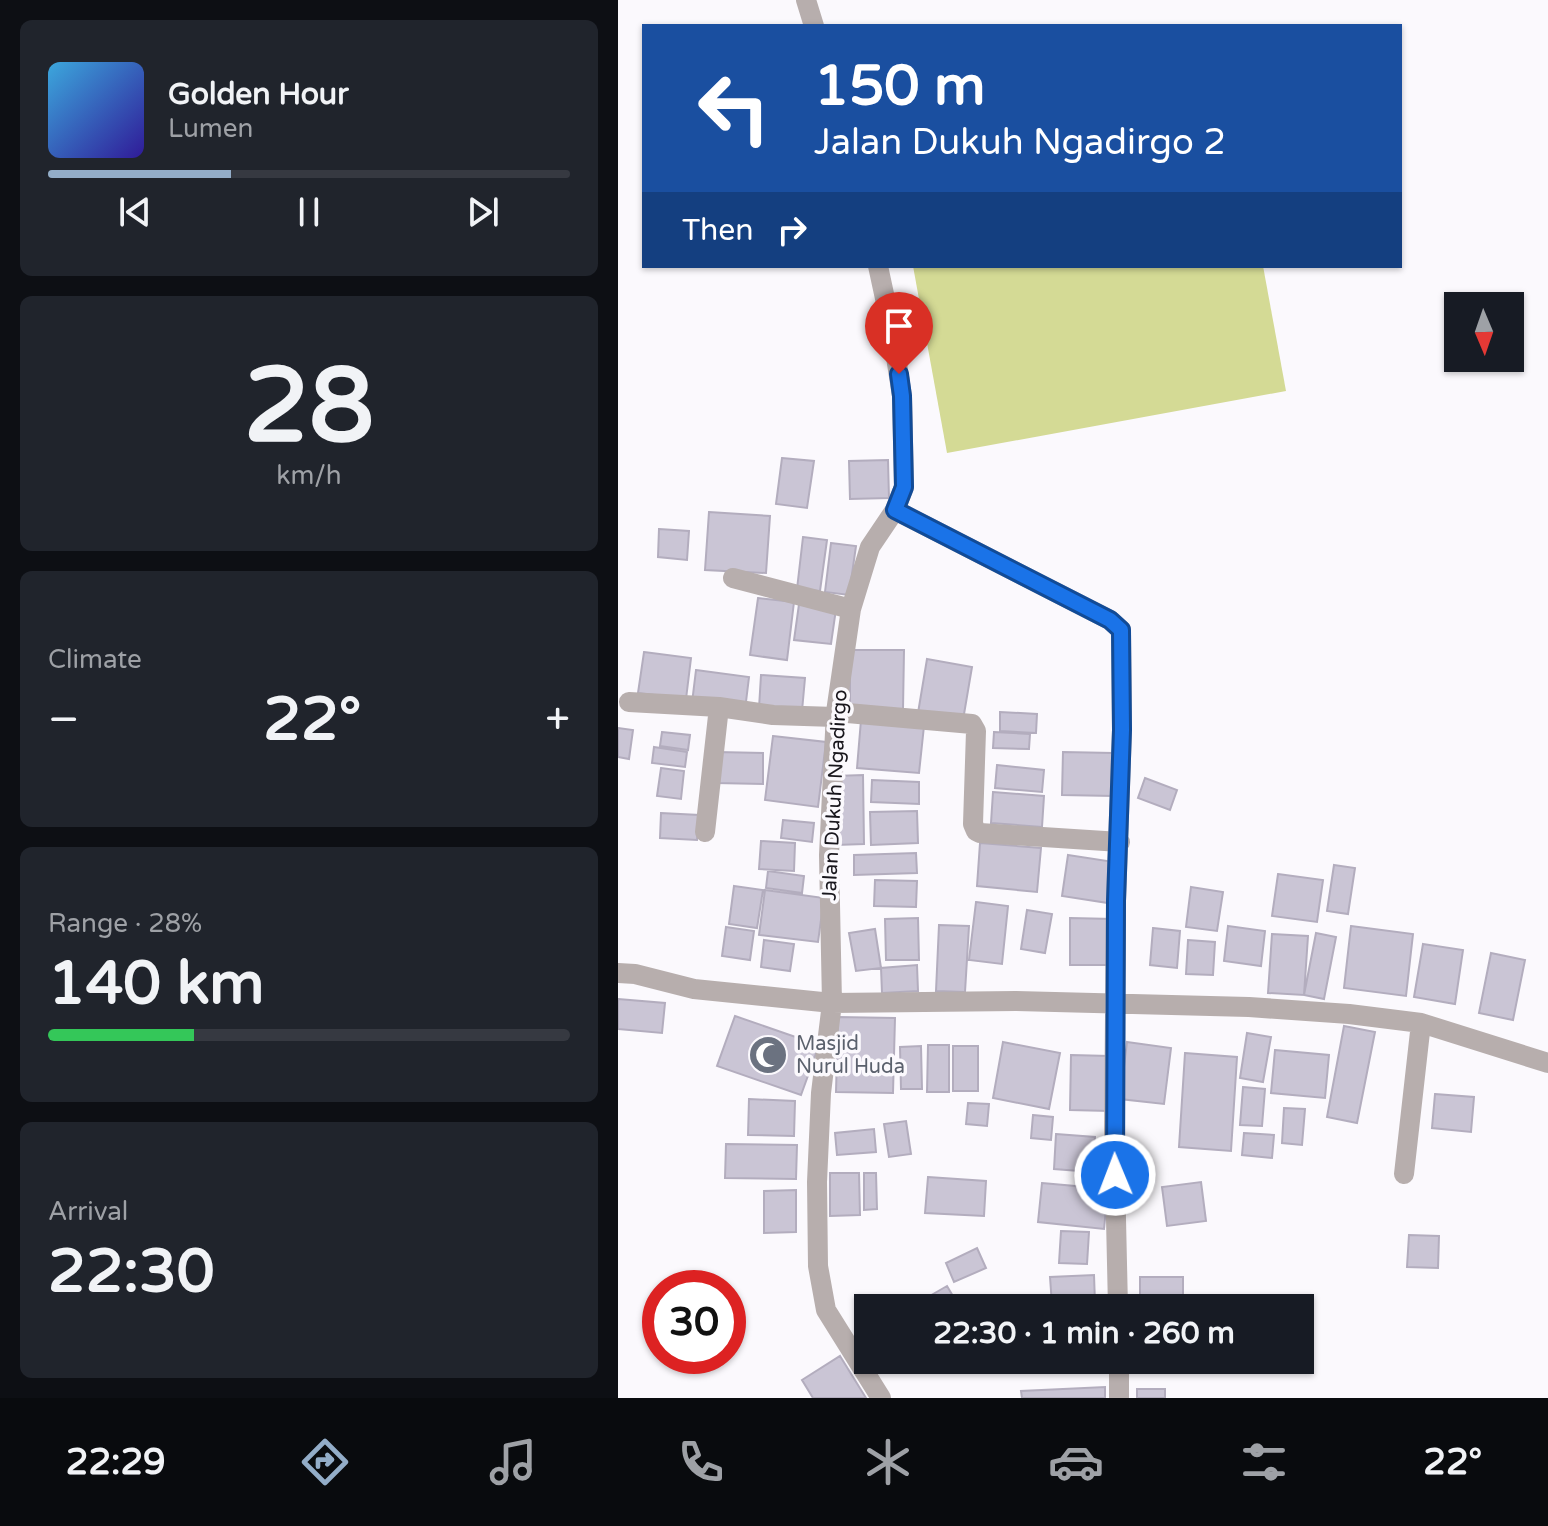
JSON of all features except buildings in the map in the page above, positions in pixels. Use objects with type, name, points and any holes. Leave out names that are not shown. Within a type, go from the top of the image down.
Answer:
[{"type":"street","points":[[806,0],[813,24]]},
{"type":"street","name":"Jalan Dukuh Ngadirgo","points":[[878,268],[902,396],[904,487],[895,510],[870,547],[851,609],[836,714],[829,855],[832,1003],[821,1093],[817,1182],[818,1266],[826,1310],[881,1398]]},
{"type":"street","points":[[895,510],[1110,620],[1121,630],[1123,670],[1115,1004],[1118,1294]]},
{"type":"street","points":[[733,578],[851,609]]},
{"type":"street","points":[[629,702],[719,707],[773,715],[836,714],[972,724],[976,731],[973,824],[976,831],[1120,842]]},
{"type":"street","points":[[705,832],[719,707]]},
{"type":"street","points":[[618,973],[635,974],[694,989],[832,1003],[1016,1001],[1295,1010],[1421,1023],[1548,1063]]},
{"type":"street","points":[[1404,1174],[1421,1023]]},
{"type":"street","points":[[1119,1374],[1119,1398]]},
{"type":"green space","points":[[913,268],[1263,268],[1286,391],[947,453]]},
{"type":"place","name":"Masjid Nurul Huda","points":[[768,1055]]},
{"type":"route","points":[[899,374],[905,452],[904,487],[895,510],[1110,620],[1121,630],[1115,1175]]}]
